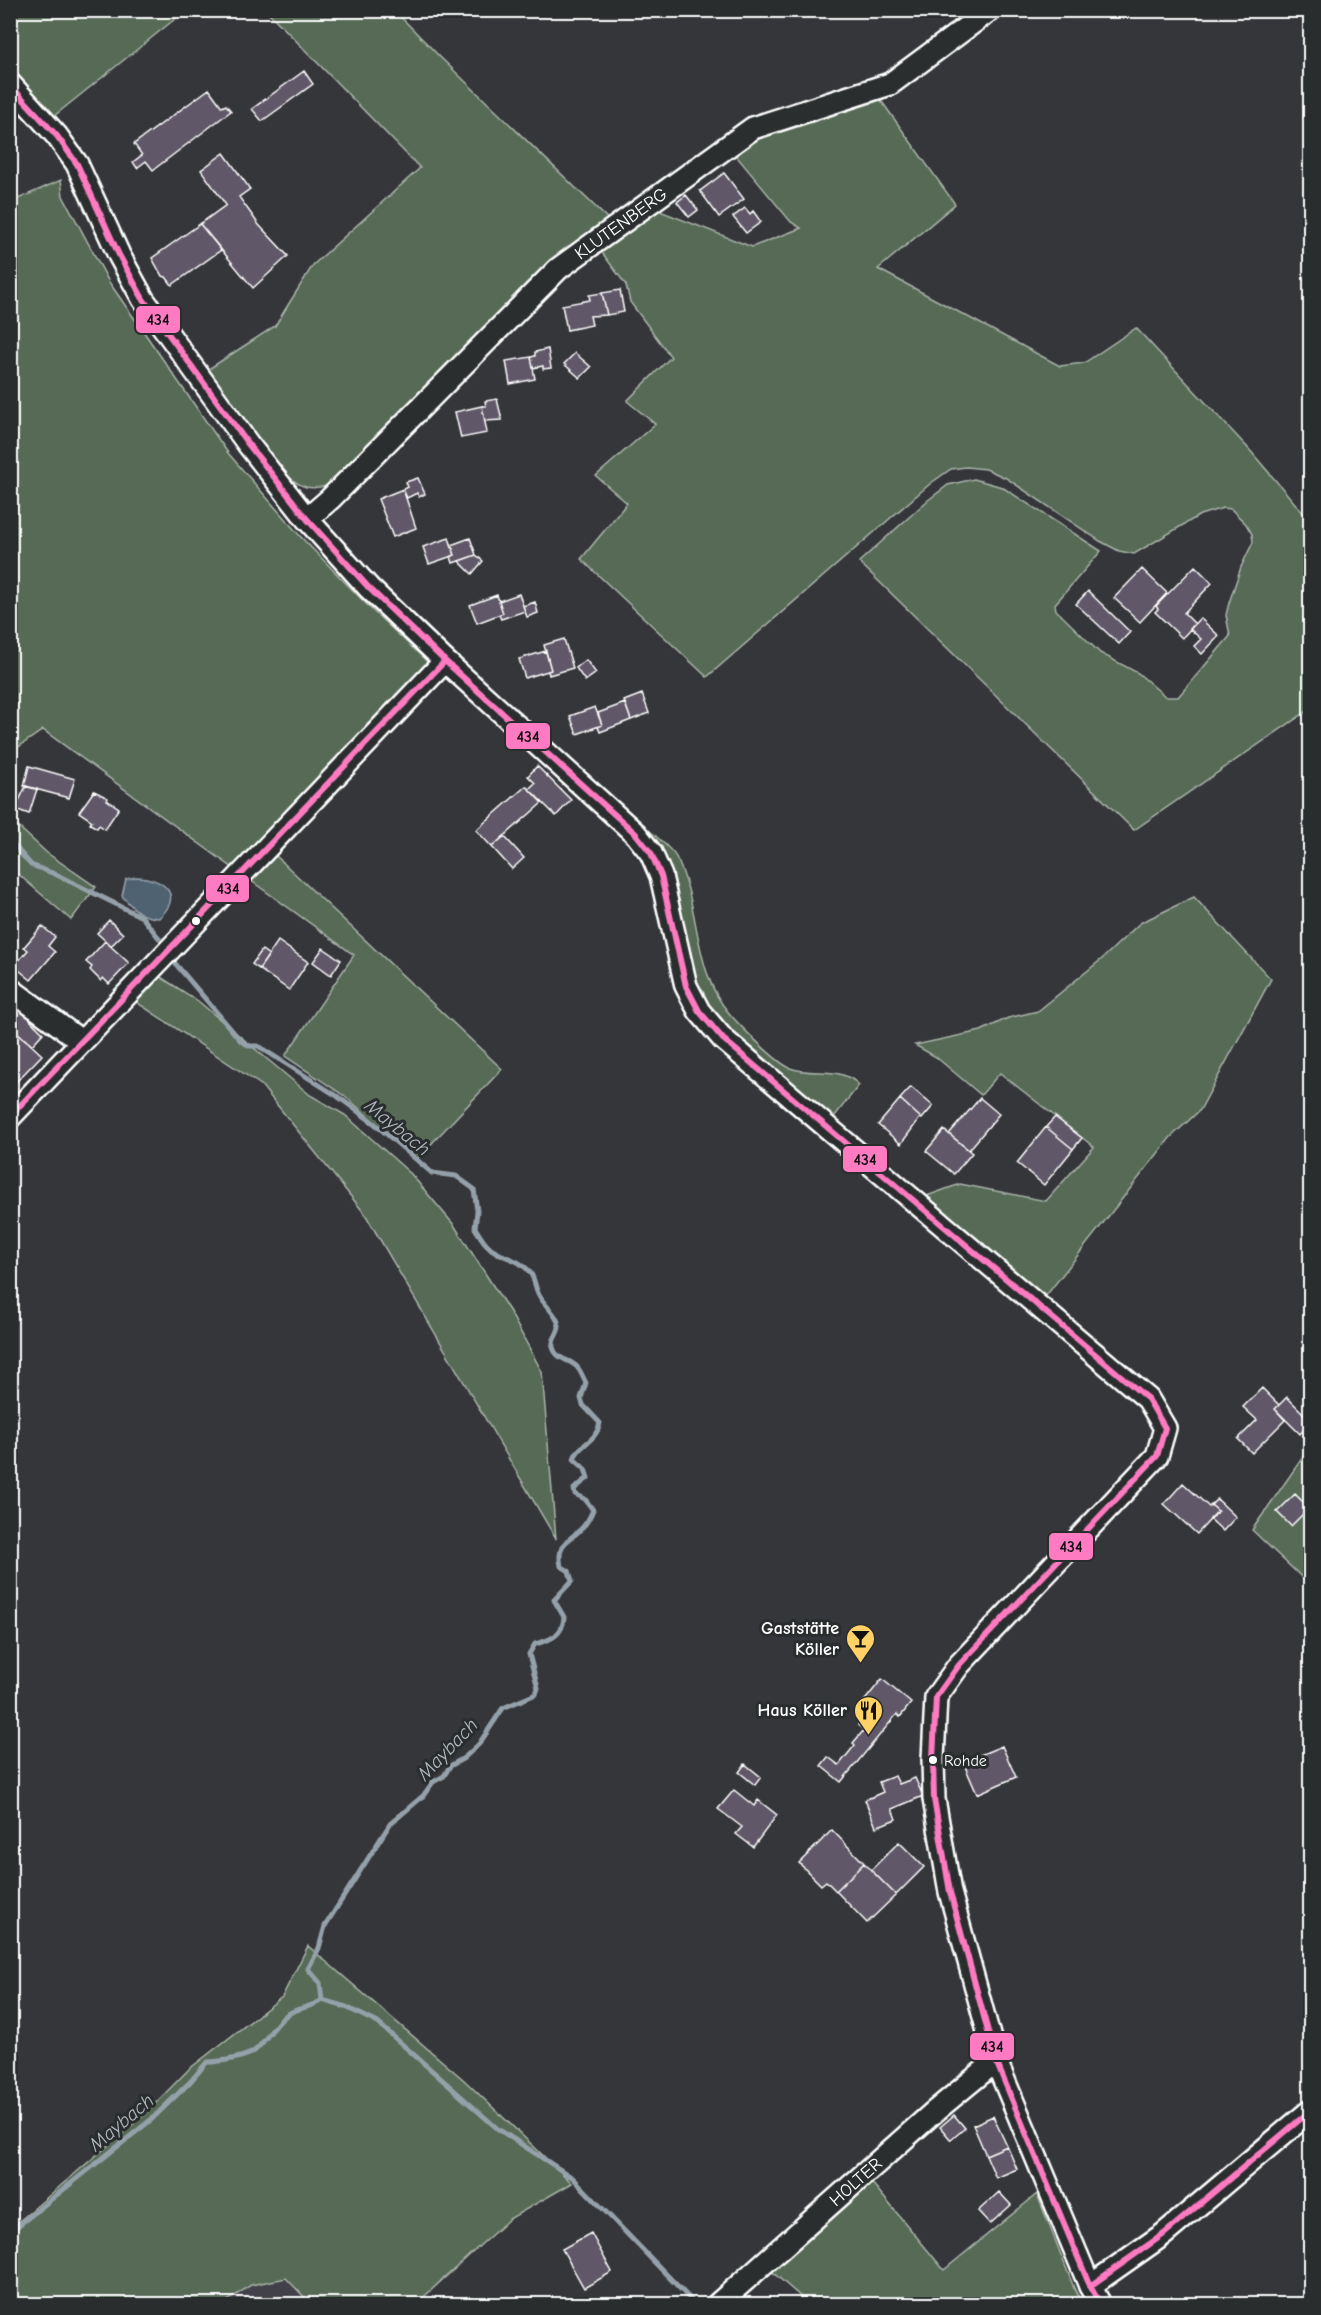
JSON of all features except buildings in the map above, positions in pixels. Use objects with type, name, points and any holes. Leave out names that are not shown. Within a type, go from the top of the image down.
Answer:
[{"type":"street","name":"KLUTENBERG","points":[[307,519],[330,499],[567,263],[753,128],[890,84],[990,10]]},
{"type":"street","points":[[10,84],[57,136],[77,164],[118,255],[143,299],[248,444],[307,519],[369,588],[445,661],[636,834],[651,853],[661,876],[686,986],[699,1011],[723,1039],[1148,1399],[1165,1428],[1157,1456],[959,1665],[936,1697],[934,1799],[950,1892],[996,2061],[1095,2295],[1311,2111]]},
{"type":"street","points":[[10,1117],[445,661]]},
{"type":"street","points":[[10,989],[81,1041]]},
{"type":"street","name":"HOLTER","points":[[718,2304],[934,2112],[996,2061]]},
{"type":"shaded area","points":[[286,2278],[311,2304],[223,2304],[251,2285]]},
{"type":"green space","points":[[11,10],[185,11],[54,116],[11,69]]},
{"type":"green space","points":[[267,11],[395,11],[610,221],[337,483],[318,487],[306,487],[282,470],[253,436],[207,370],[275,326],[313,265],[420,168]]},
{"type":"green space","points":[[880,99],[955,204],[878,269],[1060,366],[1084,363],[1136,328],[1248,448],[1310,521],[1310,709],[1134,830],[859,562],[948,485],[974,479],[1002,487],[1101,551],[1055,604],[1056,610],[1100,653],[1138,673],[1166,697],[1178,697],[1230,636],[1226,615],[1241,567],[1253,542],[1252,534],[1246,524],[1231,509],[1223,508],[1200,515],[1134,554],[1119,551],[1100,541],[1006,478],[986,469],[966,467],[951,469],[931,483],[707,677],[581,559],[627,503],[596,476],[655,424],[627,401],[671,357],[630,302],[626,285],[600,250],[655,209],[752,247],[801,228],[791,222],[733,152],[762,135]]},
{"type":"green space","points":[[61,180],[63,196],[109,282],[228,453],[300,536],[373,611],[429,663],[233,868],[43,730],[11,752],[11,202]]},
{"type":"green space","points":[[629,813],[676,857],[690,896],[709,977],[717,996],[729,1013],[784,1065],[808,1072],[844,1075],[859,1085],[831,1121],[719,1027],[693,987],[650,835]]},
{"type":"green space","points":[[10,819],[47,853],[96,887],[71,920],[11,868]]},
{"type":"green space","points":[[275,855],[502,1069],[417,1159],[346,1097],[285,1056],[354,955],[250,880]]},
{"type":"green space","points":[[1194,897],[1271,979],[1200,1110],[1170,1138],[1045,1297],[921,1198],[960,1184],[1046,1201],[1094,1147],[1000,1073],[981,1095],[936,1057],[915,1045],[981,1031],[1008,1018],[1038,1011],[1103,958],[1140,923]]},
{"type":"green space","points":[[159,976],[198,1001],[310,1095],[345,1115],[411,1174],[454,1225],[510,1312],[542,1372],[556,1539],[365,1214],[261,1085],[135,1001]]},
{"type":"green space","points":[[1310,1447],[1310,1585],[1252,1530]]},
{"type":"green space","points":[[308,1946],[464,2080],[572,2183],[509,2219],[416,2304],[311,2304],[286,2278],[251,2285],[223,2304],[11,2304],[11,2228],[146,2113],[189,2069],[282,1997]]},
{"type":"green space","points":[[872,2183],[944,2270],[1037,2194],[1074,2288],[1083,2304],[809,2304],[770,2270]]},
{"type":"water","points":[[136,877],[155,881],[167,889],[170,902],[159,918],[142,914],[122,896],[126,879]]},
{"type":"waterway","name":"Maybach","points":[[10,841],[31,865],[55,874],[142,917],[159,938]]},
{"type":"waterway","name":"Maybach","points":[[10,2232],[152,2119],[207,2062],[231,2059],[253,2052],[288,2014],[322,2000],[320,1983],[308,1969],[319,1948],[325,1926],[390,1824],[423,1796],[433,1782],[444,1776],[450,1766],[464,1758],[479,1744],[503,1708],[536,1694],[538,1688],[529,1654],[535,1644],[546,1641],[559,1632],[564,1617],[554,1600],[572,1581],[569,1571],[561,1566],[561,1550],[563,1545],[586,1523],[593,1510],[585,1499],[575,1494],[574,1489],[588,1478],[585,1469],[574,1459],[579,1450],[595,1435],[600,1423],[583,1405],[581,1398],[586,1383],[577,1367],[560,1357],[555,1351],[553,1344],[559,1329],[558,1321],[541,1299],[531,1274],[520,1263],[492,1250],[475,1228],[477,1211],[474,1189],[456,1176],[432,1173],[375,1124],[337,1096],[258,1046],[250,1046],[241,1041],[174,962]]},
{"type":"waterway","points":[[322,2000],[346,2007],[378,2023],[498,2129],[573,2178],[695,2304]]},
{"type":"transit line","name":"434","points":[[10,85],[57,136],[77,164],[119,255],[143,299],[248,444],[307,519],[369,588],[445,661],[636,834],[651,853],[661,876],[686,986],[699,1011],[723,1039],[1148,1399],[1165,1428],[1157,1456],[959,1665],[936,1697],[934,1799],[950,1892],[996,2061],[1090,2286],[1100,2304]]},
{"type":"transit line","name":"434","points":[[10,1116],[445,661]]},
{"type":"transit line","name":"434","points":[[1090,2286],[1164,2234],[1310,2111]]},
{"type":"place","name":"Gaststätte Köller","points":[[860,1664]]},
{"type":"place","name":"Haus Köller","points":[[868,1736]]},
{"type":"place","name":"Rohde","points":[[933,1760]]}]
